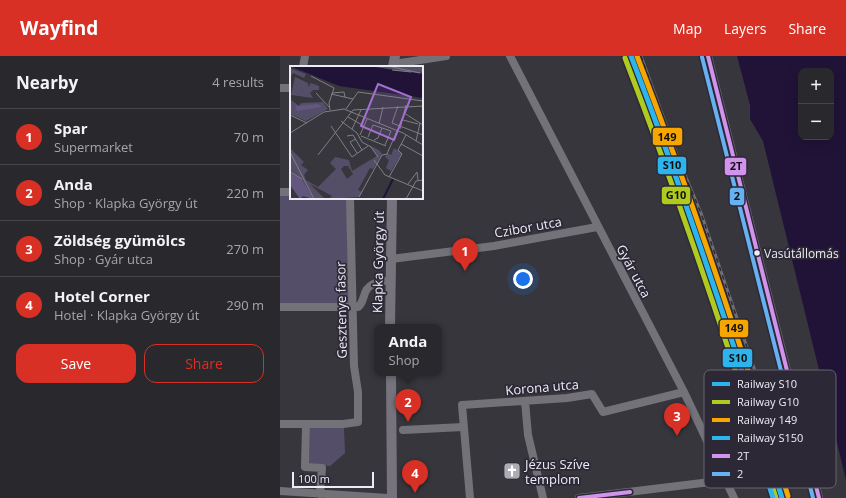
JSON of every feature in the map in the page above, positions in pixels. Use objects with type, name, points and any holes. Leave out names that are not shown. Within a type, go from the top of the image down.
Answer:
[{"type":"main road","name":"Klapka György út","points":[[390,324],[392,199]]},
{"type":"main road","points":[[391,376],[392,498]]},
{"type":"street","points":[[303,66],[304,56]]},
{"type":"street","points":[[394,62],[446,56]]},
{"type":"street","name":"Gyár utca","points":[[510,56],[704,433]]},
{"type":"street","points":[[708,56],[787,370]]},
{"type":"street","name":"Gesztenye fasor","points":[[306,424],[358,422],[358,392],[354,366],[350,199]]},
{"type":"street","name":"Czibor utca","points":[[391,259],[494,246],[597,227]]},
{"type":"street","points":[[280,307],[353,307],[361,304],[366,290],[370,286],[390,280]]},
{"type":"street","name":"Korona utca","points":[[463,427],[462,405],[567,398],[592,394],[604,412],[684,392]]},
{"type":"street","points":[[525,401],[528,435],[543,498]]},
{"type":"street","points":[[280,424],[306,424],[305,467],[322,468],[320,494]]},
{"type":"street","points":[[403,430],[463,427],[470,498]]},
{"type":"street","points":[[579,498],[629,495],[704,484]]},
{"type":"street","name":"Gyár utca","points":[[730,488],[734,498]]},
{"type":"street","points":[[816,488],[819,498]]},
{"type":"street","points":[[280,491],[388,498]]},
{"type":"shaded area","points":[[737,56],[846,56],[846,480],[836,439],[836,370],[819,370],[763,141],[750,119],[750,105]]},
{"type":"shaded area","points":[[280,196],[290,196],[290,199],[347,199],[350,309],[280,309]]},
{"type":"shaded area","points":[[310,427],[344,428],[345,453],[330,466],[309,465]]},
{"type":"railway","points":[[641,56],[680,163],[701,213],[755,370]]},
{"type":"rail line","name":"S10","points":[[631,56],[672,165],[742,370]]},
{"type":"rail line","name":"149","points":[[637,56],[678,165],[748,370]]},
{"type":"rail line","name":"G10","points":[[625,58],[666,167],[735,370]]},
{"type":"rail line","name":"S150","points":[[770,488],[773,498]]},
{"type":"rail line","name":"G10","points":[[773,488],[776,498]]},
{"type":"rail line","name":"S10","points":[[779,488],[782,498]]},
{"type":"rail line","name":"149","points":[[785,488],[788,496]]},
{"type":"transit line","name":"2T","points":[[708,56],[787,370]]},
{"type":"transit line","name":"2","points":[[702,57],[781,370]]},
{"type":"transit line","name":"2","points":[[810,488],[813,498]]},
{"type":"transit line","name":"2T","points":[[816,488],[819,498]]},
{"type":"transit line","name":"2T","points":[[579,498],[630,492]]},
{"type":"place","name":"Vasútállomás","points":[[757,253]]},
{"type":"place","name":"Spar","points":[[465,271]]},
{"type":"place","name":"Anda","points":[[408,422]]},
{"type":"place","name":"Zöldség gyümölcs","points":[[677,436]]},
{"type":"place","name":"Jézus Szíve templom","points":[[512,471]]},
{"type":"place","name":"Hotel Corner","points":[[415,493]]}]
